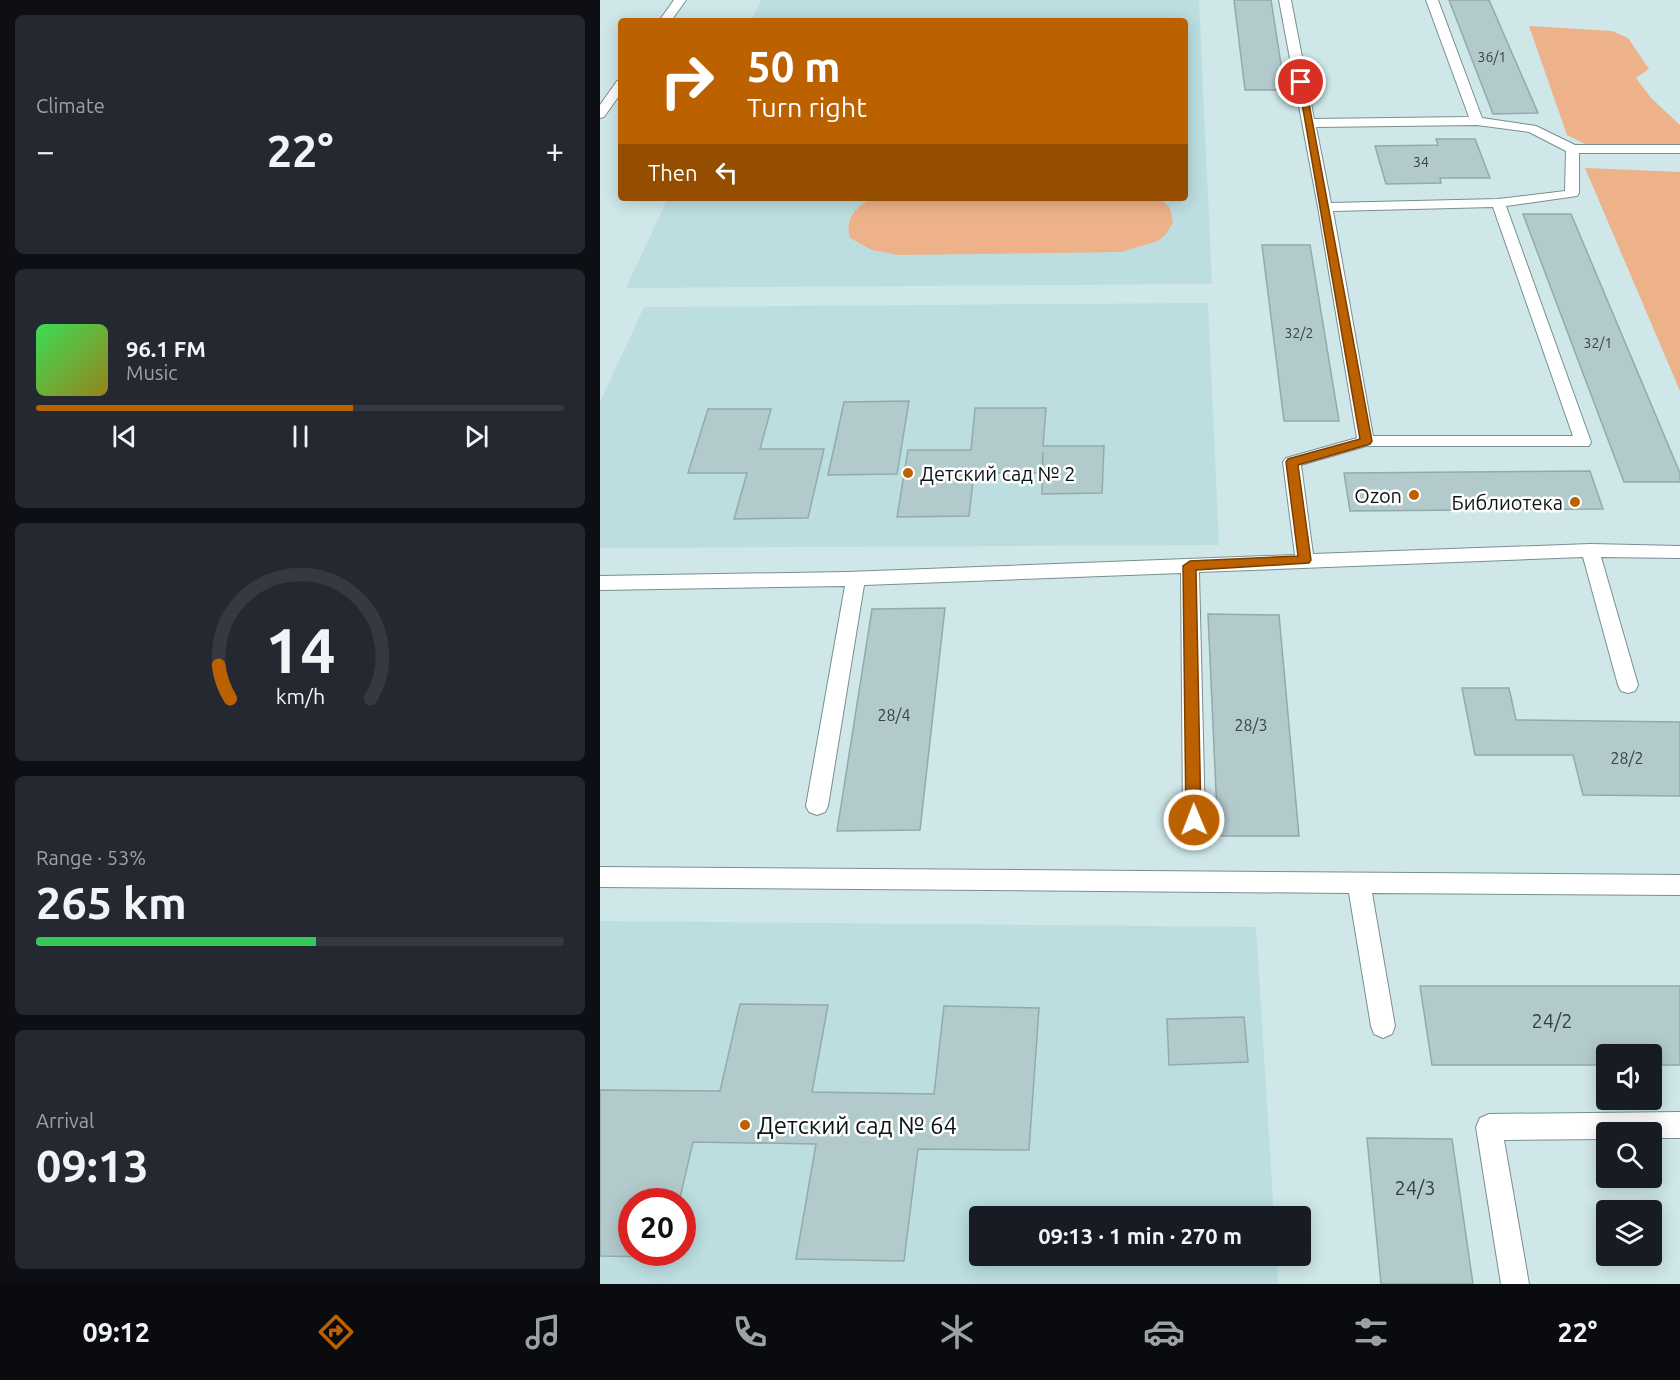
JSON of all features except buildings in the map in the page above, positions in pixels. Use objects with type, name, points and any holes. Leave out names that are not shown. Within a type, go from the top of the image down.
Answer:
[{"type":"lane","points":[[667,18],[680,0]]},
{"type":"lane","points":[[1286,0],[1366,441]]},
{"type":"lane","points":[[1432,0],[1477,121]]},
{"type":"lane","points":[[600,114],[618,88]]},
{"type":"lane","points":[[1308,123],[1477,121],[1532,129],[1573,149],[1680,149]]},
{"type":"lane","points":[[1324,207],[1498,203],[1572,194],[1573,149]]},
{"type":"lane","points":[[1305,560],[1292,462],[1366,441],[1582,442],[1498,203]]},
{"type":"lane","points":[[1590,550],[1628,685]]},
{"type":"lane","points":[[600,583],[856,578],[1590,550],[1680,552]]},
{"type":"lane","points":[[1190,566],[1194,820]]},
{"type":"lane","points":[[817,806],[856,578]]},
{"type":"lane","points":[[600,877],[1680,885]]},
{"type":"lane","points":[[1359,882],[1383,1026]]},
{"type":"lane","points":[[1515,1284],[1489,1127],[1680,1125]]},
{"type":"shaded area","points":[[761,0],[1199,0],[1212,284],[626,288],[667,201],[1188,201],[1188,18],[752,18]]},
{"type":"shaded area","points":[[1529,26],[1612,31],[1628,38],[1649,69],[1636,78],[1651,98],[1680,125],[1680,154],[1591,147],[1567,135]]},
{"type":"shaded area","points":[[1585,168],[1680,172],[1680,391]]},
{"type":"shaded area","points":[[867,201],[1162,201],[1170,208],[1173,223],[1158,241],[1121,252],[899,255],[872,250],[850,238],[850,219]]},
{"type":"shaded area","name":"Детский сад № 2","points":[[1208,303],[1219,545],[600,548],[600,402],[644,307]]},
{"type":"shaded area","points":[[600,921],[1256,927],[1273,1206],[969,1206],[969,1266],[1277,1266],[1278,1284],[600,1284]]},
{"type":"place","name":"Детский сад № 2","points":[[908,473]]},
{"type":"place","name":"Ozon","points":[[1414,495]]},
{"type":"place","name":"Библиотека","points":[[1575,502]]},
{"type":"place","name":"Детский сад № 64","points":[[745,1125]]},
{"type":"route","points":[[1194,820],[1190,566],[1305,560],[1292,462],[1366,441],[1301,82]]}]
